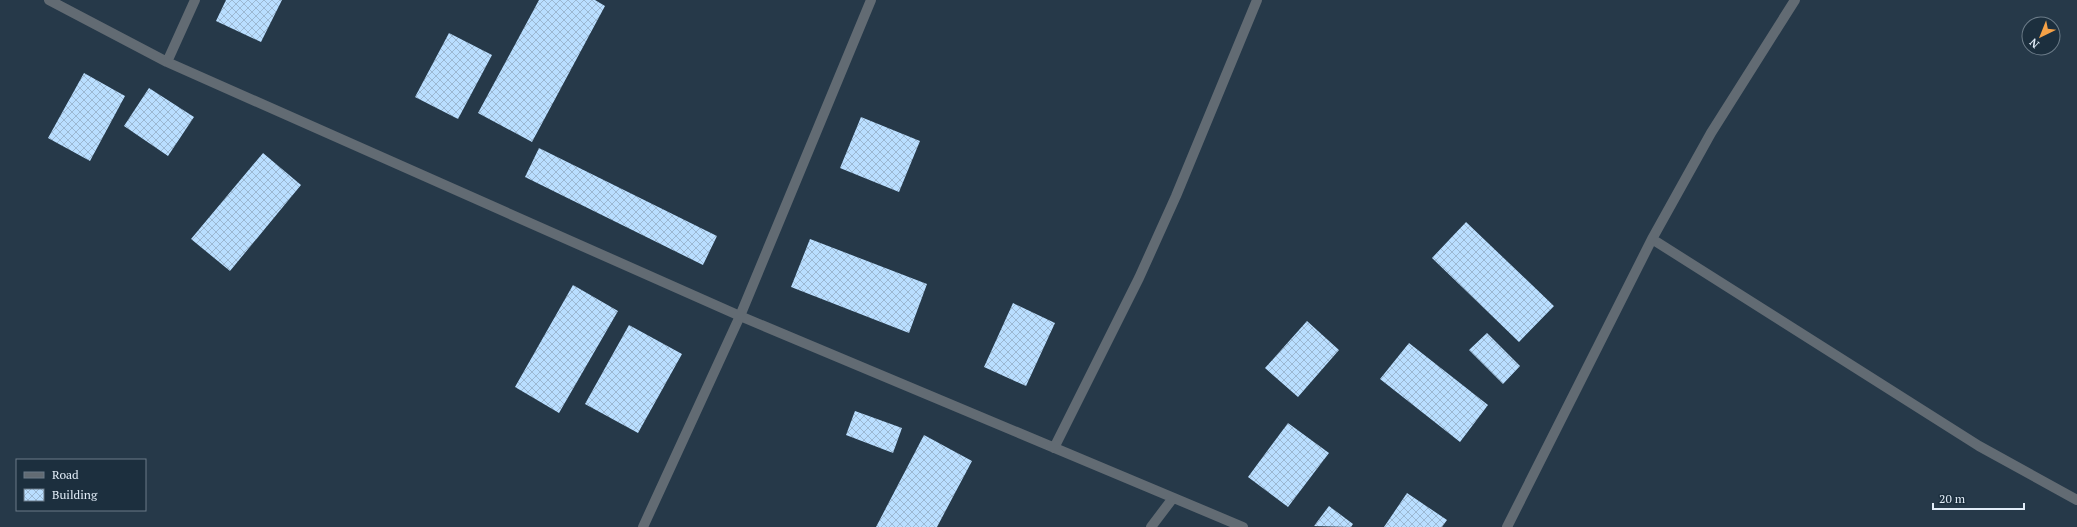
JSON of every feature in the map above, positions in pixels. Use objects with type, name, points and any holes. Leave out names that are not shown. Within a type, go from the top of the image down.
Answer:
[{"type":"street","points":[[49,0],[167,62],[740,316],[1243,527]]},
{"type":"street","points":[[167,62],[195,0]]},
{"type":"street","points":[[643,527],[740,316],[871,0]]},
{"type":"street","points":[[1054,448],[1139,278],[1170,210],[1257,0]]},
{"type":"street","points":[[1507,527],[1652,239],[1710,133],[1796,0]]},
{"type":"street","points":[[1652,239],[1979,446],[2077,500]]},
{"type":"street","points":[[1151,527],[1173,498]]},
{"type":"building","points":[[226,0],[282,0],[261,42],[216,21]]},
{"type":"building","points":[[539,0],[595,0],[605,6],[532,142],[478,113]]},
{"type":"building","points":[[449,33],[492,55],[458,119],[415,97]]},
{"type":"building","points":[[84,73],[125,96],[90,161],[48,138]]},
{"type":"building","points":[[149,88],[194,117],[168,156],[124,126]]},
{"type":"building","points":[[861,117],[920,141],[899,192],[840,168]]},
{"type":"building","points":[[539,148],[717,236],[703,265],[525,177]]},
{"type":"building","points":[[263,153],[301,185],[230,271],[191,239]]},
{"type":"building","points":[[1466,222],[1554,306],[1519,342],[1432,258]]},
{"type":"building","points":[[810,239],[927,284],[909,333],[791,287]]},
{"type":"building","points":[[573,285],[618,311],[559,413],[515,387]]},
{"type":"building","points":[[1013,303],[1055,323],[1026,386],[984,367]]},
{"type":"building","points":[[1307,321],[1339,350],[1298,397],[1265,368]]},
{"type":"building","points":[[629,325],[682,354],[638,433],[585,404]]},
{"type":"building","points":[[1487,333],[1520,366],[1503,384],[1469,350]]},
{"type":"building","points":[[1409,343],[1488,405],[1460,442],[1380,379]]},
{"type":"building","points":[[855,411],[902,428],[893,453],[846,435]]},
{"type":"building","points":[[1288,423],[1329,453],[1288,507],[1248,477]]},
{"type":"building","points":[[924,435],[972,461],[937,527],[876,527]]},
{"type":"building","points":[[1407,493],[1447,520],[1442,527],[1384,527]]},
{"type":"building","points":[[1329,506],[1353,524],[1351,527],[1314,526]]}]
